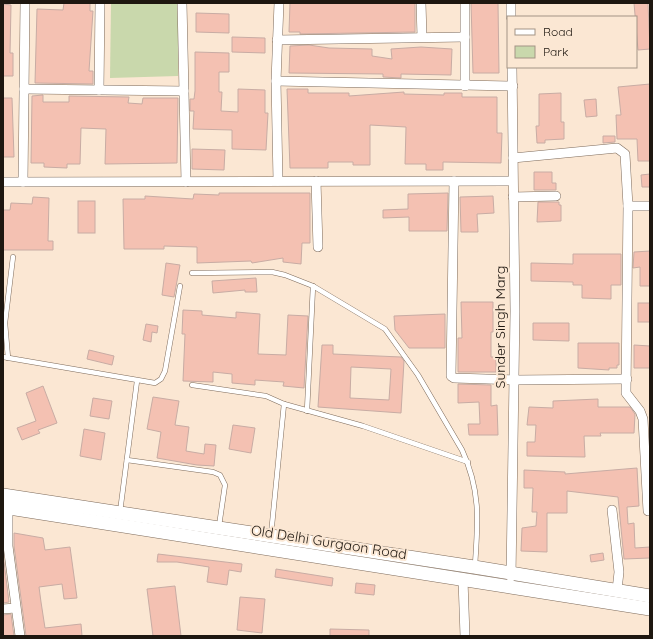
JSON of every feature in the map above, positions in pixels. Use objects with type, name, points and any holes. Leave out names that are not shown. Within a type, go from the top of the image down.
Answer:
[{"type":"main road","name":"Old Delhi Gurgaon Road","points":[[6,501],[120,512],[217,534],[271,535],[650,596]]},
{"type":"main road","name":"Old Delhi Gurgaon Road","points":[[6,501],[217,534],[463,580],[510,586],[650,609]]},
{"type":"street","points":[[23,182],[25,3]]},
{"type":"street","points":[[99,90],[100,3]]},
{"type":"street","points":[[182,3],[186,182]]},
{"type":"street","points":[[278,182],[276,81],[279,3]]},
{"type":"street","points":[[421,3],[422,37]]},
{"type":"street","points":[[465,3],[465,86]]},
{"type":"street","points":[[511,3],[511,16]]},
{"type":"street","points":[[278,40],[465,37]]},
{"type":"street","name":"Sunder Singh Marg","points":[[510,586],[512,573],[514,380],[512,68]]},
{"type":"street","points":[[276,81],[513,86]]},
{"type":"street","points":[[24,89],[184,91]]},
{"type":"street","points":[[513,158],[617,148],[625,154],[628,206],[626,393],[640,411],[643,419],[648,511]]},
{"type":"street","points":[[316,181],[318,247]]},
{"type":"street","points":[[454,181],[451,376],[454,378],[514,380],[626,379]]},
{"type":"street","points":[[3,182],[512,181]]},
{"type":"street","points":[[513,197],[556,196]]},
{"type":"street","points":[[628,206],[650,206]]},
{"type":"street","points":[[6,501],[8,546],[15,608],[20,636]]},
{"type":"street","points":[[612,510],[619,572],[617,590]]},
{"type":"street","points":[[463,580],[465,636]]},
{"type":"street","points":[[3,609],[15,608]]},
{"type":"lane","points":[[8,358],[5,323],[13,257]]},
{"type":"lane","points":[[192,273],[272,272],[285,275],[313,286],[385,329],[418,375],[468,462],[478,506],[474,567]]},
{"type":"lane","points":[[3,357],[155,383],[161,379],[165,371],[180,286]]},
{"type":"lane","points":[[307,411],[313,286]]},
{"type":"lane","points":[[120,512],[137,381]]},
{"type":"lane","points":[[192,385],[266,396],[284,404],[363,426],[468,462]]},
{"type":"lane","points":[[271,535],[284,404]]},
{"type":"lane","points":[[127,460],[213,472],[220,475],[225,486],[217,534]]},
{"type":"green space","points":[[111,3],[179,3],[178,76],[110,78]]},
{"type":"building","points":[[64,3],[90,3],[90,11],[93,11],[89,71],[93,71],[93,84],[35,83],[37,9],[63,10]]},
{"type":"building","points":[[290,3],[415,3],[415,32],[300,34],[300,32],[289,32]]},
{"type":"building","points":[[471,3],[498,3],[499,73],[473,73]]},
{"type":"building","points":[[634,3],[648,3],[650,49],[638,50],[637,16],[635,16]]},
{"type":"building","points":[[3,4],[11,5],[10,53],[13,53],[13,76],[3,76]]},
{"type":"building","points":[[196,13],[229,14],[229,33],[196,32]]},
{"type":"building","points":[[232,37],[265,38],[265,53],[232,52]]},
{"type":"building","points":[[309,45],[329,48],[372,49],[372,56],[392,59],[391,49],[421,47],[452,49],[451,75],[401,74],[401,78],[383,77],[383,74],[289,73],[290,46]]},
{"type":"building","points":[[195,52],[229,53],[229,72],[219,72],[219,92],[222,92],[221,111],[238,112],[238,89],[265,90],[265,113],[268,113],[266,150],[232,149],[232,130],[193,129],[194,111],[190,111],[190,99],[194,99],[195,91]]},
{"type":"building","points":[[650,84],[650,161],[638,161],[637,139],[617,139],[616,115],[621,115],[618,87]]},
{"type":"building","points":[[287,89],[308,89],[308,93],[349,93],[349,96],[404,92],[404,94],[444,95],[444,93],[462,93],[462,97],[497,97],[497,133],[502,133],[501,163],[443,162],[443,170],[426,170],[426,164],[405,164],[406,127],[370,125],[370,165],[353,165],[353,162],[328,162],[328,168],[290,168]]},
{"type":"building","points":[[561,93],[561,122],[564,122],[564,139],[545,140],[545,143],[537,143],[536,126],[539,126],[539,94]]},
{"type":"building","points":[[43,95],[43,102],[69,102],[69,96],[129,97],[128,103],[142,104],[143,98],[178,98],[177,163],[105,164],[106,129],[81,128],[80,164],[67,164],[67,168],[44,167],[44,163],[31,163],[32,96]]},
{"type":"building","points":[[3,98],[12,98],[14,157],[3,157]]},
{"type":"building","points":[[596,99],[597,116],[586,117],[584,100]]},
{"type":"building","points":[[603,136],[615,136],[615,142],[603,143]]},
{"type":"building","points":[[192,149],[225,150],[224,170],[192,169]]},
{"type":"building","points":[[534,172],[552,172],[552,183],[556,183],[556,190],[534,190]]},
{"type":"building","points":[[650,174],[650,187],[642,187],[641,175]]},
{"type":"building","points":[[219,193],[310,193],[310,243],[302,243],[301,264],[283,262],[283,258],[252,263],[251,261],[197,263],[197,247],[164,246],[164,249],[124,249],[123,199],[145,199],[145,196],[193,199],[194,194],[219,195]]},
{"type":"building","points":[[448,193],[447,231],[409,231],[409,217],[383,218],[383,210],[408,209],[408,194]]},
{"type":"building","points":[[493,196],[494,213],[477,214],[478,232],[461,232],[460,197]]},
{"type":"building","points":[[33,197],[49,198],[48,241],[53,241],[53,250],[3,250],[3,210],[10,210],[11,203],[32,204]]},
{"type":"building","points":[[78,201],[95,201],[95,233],[78,233]]},
{"type":"building","points":[[538,202],[559,202],[559,205],[561,205],[561,221],[537,222]]},
{"type":"building","points":[[650,251],[650,286],[640,286],[640,267],[633,268],[634,252]]},
{"type":"building","points":[[573,254],[621,254],[621,285],[611,285],[611,299],[582,298],[582,285],[573,285],[573,282],[531,281],[531,263],[573,264]]},
{"type":"building","points":[[166,263],[180,265],[174,297],[162,295]]},
{"type":"building","points":[[256,278],[257,292],[245,292],[245,290],[213,293],[212,281]]},
{"type":"building","points":[[461,302],[493,302],[491,357],[496,357],[496,372],[458,372],[458,338],[462,338]]},
{"type":"building","points":[[638,303],[650,303],[650,322],[638,322]]},
{"type":"building","points":[[183,310],[202,311],[202,315],[236,318],[236,312],[260,314],[258,354],[286,355],[288,315],[308,316],[304,388],[283,386],[284,382],[255,380],[255,385],[232,383],[232,374],[213,372],[213,382],[183,381],[185,334],[182,334]]},
{"type":"building","points":[[445,314],[445,348],[409,348],[395,330],[394,316]]},
{"type":"building","points":[[533,323],[569,323],[569,341],[533,340]]},
{"type":"building","points":[[146,324],[158,326],[157,333],[152,332],[151,342],[143,340]]},
{"type":"building","points":[[578,343],[619,343],[619,365],[617,365],[617,368],[609,368],[609,370],[578,368]]},
{"type":"building","points":[[322,345],[333,345],[333,354],[401,357],[404,361],[401,413],[318,407]],"holes":[[[351,367],[391,369],[389,400],[350,398]]]},
{"type":"building","points":[[634,345],[650,346],[650,368],[634,368]]},
{"type":"building","points":[[89,350],[114,356],[112,365],[87,359]]},
{"type":"building","points":[[458,384],[491,385],[491,406],[497,405],[498,435],[469,435],[468,424],[480,424],[479,402],[458,403]]},
{"type":"building","points":[[43,386],[57,423],[38,430],[40,433],[22,440],[17,428],[36,421],[26,393]]},
{"type":"building","points":[[153,397],[179,401],[175,425],[189,427],[186,451],[204,454],[205,444],[216,445],[214,466],[197,465],[157,458],[161,432],[147,429]]},
{"type":"building","points":[[93,398],[112,401],[109,419],[90,416]]},
{"type":"building","points":[[598,399],[598,407],[630,407],[635,414],[634,433],[600,433],[601,436],[584,436],[585,457],[527,456],[527,442],[535,442],[536,425],[527,425],[529,407],[553,408],[553,401]]},
{"type":"building","points":[[233,425],[255,428],[251,453],[229,449]]},
{"type":"building","points":[[84,429],[105,433],[101,460],[80,456]]},
{"type":"building","points":[[637,468],[639,506],[627,507],[628,524],[634,523],[635,548],[650,547],[650,558],[624,559],[618,497],[567,491],[567,513],[547,513],[547,552],[521,551],[522,528],[536,526],[537,512],[532,512],[533,488],[524,488],[524,470],[565,472],[565,474]]},
{"type":"building","points":[[14,533],[43,538],[45,550],[70,547],[77,598],[64,599],[62,584],[39,587],[41,602],[45,628],[81,624],[82,636],[26,636],[14,546]]},
{"type":"building","points":[[603,553],[604,560],[591,562],[590,555]]},
{"type":"building","points":[[3,554],[9,602],[3,603]]},
{"type":"building","points":[[158,554],[242,564],[241,572],[229,570],[227,585],[207,582],[209,567],[177,562],[157,562]]},
{"type":"building","points":[[276,569],[333,578],[332,586],[275,577]]},
{"type":"building","points":[[356,583],[375,585],[374,595],[355,593]]},
{"type":"building","points":[[175,586],[181,636],[153,636],[147,589]]},
{"type":"building","points":[[240,597],[265,599],[262,633],[237,630]]},
{"type":"building","points":[[11,614],[14,636],[3,636],[3,615]]},
{"type":"building","points":[[330,629],[369,630],[369,636],[330,636]]}]
